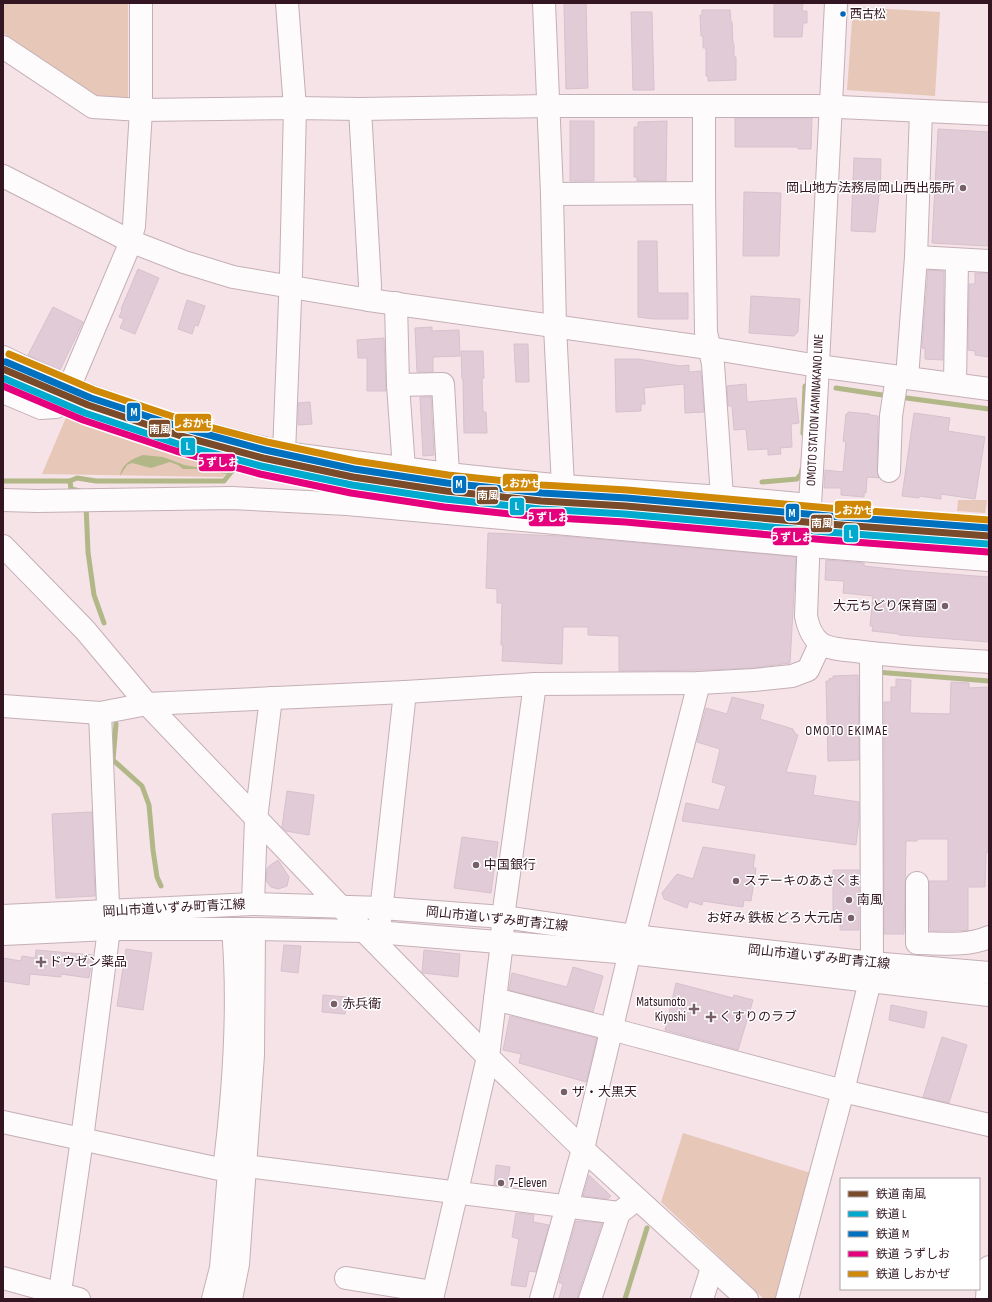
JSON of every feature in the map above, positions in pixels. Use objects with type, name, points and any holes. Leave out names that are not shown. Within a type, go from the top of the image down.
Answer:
[{"type":"street","points":[[3,392],[41,408],[56,407],[62,402],[121,266],[130,241],[134,226],[141,110],[141,3]]},
{"type":"street","points":[[284,453],[291,288],[295,108],[287,3]]},
{"type":"street","points":[[544,3],[562,486]]},
{"type":"street","name":"OMOTO STATION KAMINAKANO LINE","points":[[820,644],[808,626],[806,616],[810,505],[836,3]]},
{"type":"street","points":[[3,47],[93,107],[141,110],[548,106],[830,106],[989,114]]},
{"type":"street","points":[[704,106],[706,332],[713,364],[722,497]]},
{"type":"street","points":[[360,109],[370,285],[369,300]]},
{"type":"street","points":[[889,471],[891,416],[899,387],[916,257],[921,111]]},
{"type":"street","points":[[3,176],[130,241],[184,262],[232,277],[369,300],[709,348],[818,366],[899,387],[954,384],[989,389]]},
{"type":"street","points":[[552,194],[704,193]]},
{"type":"street","points":[[916,257],[989,261]]},
{"type":"street","points":[[954,384],[957,260]]},
{"type":"street","points":[[396,303],[398,385],[404,469]]},
{"type":"street","points":[[3,357],[68,388],[182,428],[284,453],[404,469],[562,486],[722,497],[810,505]]},
{"type":"street","points":[[398,385],[442,384],[448,474]]},
{"type":"street","points":[[3,500],[232,498],[347,504],[809,546],[989,560]]},
{"type":"street","points":[[3,546],[85,630],[147,704],[341,907],[372,932],[488,1058],[583,1149],[747,1299]]},
{"type":"street","points":[[3,706],[100,713],[147,704],[405,692],[535,684],[699,683],[754,680],[792,676],[808,670],[820,644],[836,649],[871,666],[989,662]]},
{"type":"street","points":[[786,1299],[843,1091],[871,972],[871,666]]},
{"type":"street","points":[[541,1299],[583,1149],[632,944],[699,683]]},
{"type":"street","points":[[346,1278],[432,1296],[488,1058],[502,942],[503,917],[535,684]]},
{"type":"street","points":[[372,932],[382,908],[405,692]]},
{"type":"street","points":[[252,904],[256,819],[271,698]]},
{"type":"street","points":[[3,1278],[66,1297],[82,1139],[109,920],[100,713]]},
{"type":"street","points":[[916,883],[917,943],[967,943],[989,937]]},
{"type":"street","name":"岡山市道いずみ町青江線","points":[[3,934],[109,920],[252,904],[382,908],[503,917],[632,944],[871,972],[989,973]]},
{"type":"street","name":"岡山市道いずみ町青江線","points":[[3,916],[109,920],[244,929],[372,932],[502,942],[632,944]]},
{"type":"street","points":[[231,1299],[238,1264],[233,1169],[233,1084],[236,1024],[244,929]]},
{"type":"street","points":[[871,972],[989,995]]},
{"type":"street","points":[[495,999],[843,1091],[989,1125]]},
{"type":"street","points":[[3,1122],[233,1169],[457,1192],[619,1213]]},
{"type":"street","points":[[213,1299],[222,1268],[233,1169]]},
{"type":"street","points":[[590,1299],[619,1213],[637,1199]]},
{"type":"street","points":[[988,1299],[989,1267]]},
{"type":"street","points":[[702,1299],[712,1268]]},
{"type":"shaded area","points":[[3,3],[128,3],[128,99],[94,96],[3,33]]},
{"type":"shaded area","points":[[853,7],[940,12],[935,96],[847,90]]},
{"type":"shaded area","points":[[67,415],[231,468],[223,477],[42,474]]},
{"type":"shaded area","points":[[143,455],[163,457],[184,465],[229,473],[183,469],[170,462],[151,468],[132,463],[127,465],[120,476],[125,465],[131,460]]},
{"type":"shaded area","points":[[958,500],[987,500],[985,513],[957,511]]},
{"type":"shaded area","points":[[683,1133],[814,1174],[781,1299],[764,1299],[661,1202]]},
{"type":"building","points":[[564,3],[586,3],[588,88],[566,89]]},
{"type":"building","points":[[774,3],[803,3],[802,11],[807,11],[807,23],[803,23],[802,37],[774,37]]},
{"type":"building","points":[[702,10],[730,10],[734,57],[736,57],[736,80],[708,81],[708,76],[706,76],[706,48],[703,48],[703,36],[701,36],[700,15],[702,15]]},
{"type":"building","points":[[631,12],[652,12],[654,90],[633,90]]},
{"type":"building","points":[[735,118],[812,118],[811,149],[798,149],[798,147],[735,147]]},
{"type":"building","points":[[570,121],[594,121],[594,181],[570,181]]},
{"type":"building","points":[[667,121],[666,181],[637,181],[637,177],[634,177],[634,127],[638,127],[638,122]]},
{"type":"building","points":[[938,129],[989,132],[988,246],[932,243]]},
{"type":"building","points":[[854,158],[881,159],[880,195],[875,232],[851,231]]},
{"type":"building","points":[[744,192],[781,193],[779,256],[743,256]]},
{"type":"building","points":[[638,241],[657,241],[658,293],[688,293],[688,319],[653,319],[638,317]]},
{"type":"building","points":[[138,269],[159,278],[135,334],[120,328],[124,319],[119,317]]},
{"type":"building","points":[[928,270],[944,271],[943,360],[925,359],[925,349],[922,348]]},
{"type":"building","points":[[975,273],[989,273],[989,357],[975,355],[975,351],[968,350],[969,284],[975,284]]},
{"type":"building","points":[[751,296],[800,299],[798,332],[794,336],[749,333]]},
{"type":"building","points":[[187,300],[205,306],[198,326],[195,325],[192,334],[178,329]]},
{"type":"building","points":[[53,307],[83,322],[60,370],[28,355]]},
{"type":"building","points":[[432,327],[432,331],[459,330],[460,356],[433,357],[433,372],[417,372],[415,328]]},
{"type":"building","points":[[384,338],[386,391],[367,391],[367,358],[358,358],[357,340]]},
{"type":"building","points":[[514,344],[528,344],[529,382],[516,382]]},
{"type":"building","points":[[461,351],[483,351],[483,412],[486,412],[487,433],[464,433]]},
{"type":"building","points":[[615,359],[638,359],[680,366],[689,365],[689,372],[701,371],[704,412],[685,413],[684,384],[644,388],[645,404],[641,404],[641,411],[616,412]]},
{"type":"building","points":[[746,384],[747,402],[796,398],[799,423],[791,424],[792,447],[780,448],[781,454],[768,455],[768,449],[748,450],[746,429],[734,430],[732,406],[728,406],[727,386]]},
{"type":"building","points":[[420,397],[431,397],[434,455],[423,456]]},
{"type":"building","points":[[310,402],[312,424],[298,425],[298,403]]},
{"type":"building","points":[[848,412],[878,416],[877,471],[879,478],[867,477],[866,493],[864,493],[864,497],[841,495],[841,488],[824,488],[825,470],[843,472],[846,442],[843,441],[846,414],[848,414]]},
{"type":"building","points":[[914,413],[950,418],[948,431],[985,437],[975,499],[941,494],[941,499],[919,496],[919,498],[902,496]]},
{"type":"building","points":[[488,533],[561,536],[796,557],[790,663],[753,668],[619,671],[619,636],[588,635],[588,627],[563,627],[562,664],[502,661],[502,603],[497,603],[497,589],[486,588]]},
{"type":"building","name":"大元ちどり保育園","points":[[826,560],[864,563],[864,566],[911,571],[989,577],[989,642],[899,635],[872,631],[873,626],[870,626],[873,596],[843,593],[844,581],[825,580]]},
{"type":"building","points":[[858,675],[859,760],[828,761],[826,681],[829,681],[829,679],[833,678],[833,676]]},
{"type":"building","points":[[896,679],[911,680],[910,713],[950,714],[951,682],[969,683],[969,688],[989,687],[989,852],[986,852],[985,887],[968,887],[968,930],[930,931],[929,881],[948,881],[948,839],[917,839],[917,841],[906,841],[904,934],[884,934],[884,702],[891,702],[891,687],[896,687]]},
{"type":"building","points":[[732,697],[764,705],[760,719],[793,729],[795,734],[798,735],[786,772],[816,776],[813,795],[859,802],[856,845],[682,821],[686,803],[719,810],[726,786],[712,782],[720,749],[697,742],[706,708],[727,714]]},
{"type":"building","points":[[287,791],[314,795],[309,835],[286,831],[282,827]]},
{"type":"building","points":[[92,812],[95,896],[56,898],[52,814]]},
{"type":"building","points":[[462,837],[498,842],[491,893],[454,888]]},
{"type":"building","points":[[703,847],[755,855],[753,868],[756,868],[751,901],[744,900],[743,907],[703,901],[702,905],[689,901],[687,908],[664,899],[662,893],[677,874],[693,879]]},
{"type":"building","points":[[278,860],[289,877],[287,886],[278,889],[271,887],[266,881],[267,869]]},
{"type":"building","points":[[833,870],[859,870],[859,930],[840,930],[840,922],[833,922]]},
{"type":"building","points":[[284,945],[301,946],[298,973],[281,971]]},
{"type":"building","points":[[126,949],[152,953],[143,1010],[117,1006]]},
{"type":"building","points":[[36,950],[93,955],[89,978],[61,974],[61,977],[30,974],[29,985],[3,981],[3,958],[21,961],[22,956],[35,958]]},
{"type":"building","points":[[424,950],[460,954],[458,977],[423,973]]},
{"type":"building","points":[[573,967],[603,976],[593,1012],[509,990],[512,973],[567,987]]},
{"type":"building","points":[[676,983],[733,998],[734,995],[753,1000],[738,1050],[665,1030]]},
{"type":"building","points":[[323,995],[347,997],[345,1014],[322,1012]]},
{"type":"building","points":[[891,1005],[927,1012],[924,1028],[889,1020]]},
{"type":"building","points":[[510,1016],[597,1038],[586,1082],[519,1063],[521,1054],[503,1050]]},
{"type":"building","points":[[942,1037],[967,1045],[949,1103],[923,1097]]},
{"type":"building","name":"7-Eleven","points":[[496,1165],[510,1167],[507,1186],[494,1185]]},
{"type":"building","points":[[589,1175],[611,1196],[608,1199],[583,1196]]},
{"type":"building","points":[[516,1213],[534,1215],[533,1222],[549,1225],[536,1272],[529,1271],[526,1287],[511,1285],[519,1239],[512,1237]]},
{"type":"building","points":[[576,1221],[602,1223],[578,1295],[578,1299],[559,1299],[563,1283],[559,1283]]},
{"type":"waterway","points":[[803,433],[805,386],[807,386]]},
{"type":"waterway","points":[[836,388],[889,396]]},
{"type":"waterway","points":[[899,397],[989,409]]},
{"type":"waterway","points":[[762,482],[797,479],[801,474],[802,469]]},
{"type":"waterway","points":[[3,481],[70,481],[77,478],[96,481],[224,481],[233,470]]},
{"type":"waterway","points":[[70,481],[71,489],[80,491]]},
{"type":"waterway","points":[[86,505],[88,552],[94,595],[104,623]]},
{"type":"waterway","points":[[876,672],[989,681]]},
{"type":"waterway","points":[[116,724],[113,760],[142,786],[149,805],[153,850],[157,877],[161,886]]},
{"type":"waterway","points":[[625,1299],[647,1228]]},
{"type":"rail line","name":"しおかぜ","points":[[9,354],[94,390],[186,421],[267,442],[356,461],[448,475],[542,485],[627,490],[829,508],[989,520]]},
{"type":"rail line","name":"M","points":[[6,362],[91,398],[183,428],[265,450],[354,469],[447,483],[542,493],[627,498],[829,516],[989,528]]},
{"type":"rail line","name":"南風","points":[[3,369],[88,405],[181,436],[263,458],[353,477],[446,491],[541,501],[626,506],[828,524],[989,536]]},
{"type":"rail line","name":"L","points":[[3,378],[85,413],[178,444],[261,466],[352,485],[445,499],[540,509],[625,514],[827,532],[988,544]]},
{"type":"rail line","name":"うずしお","points":[[3,386],[83,420],[176,451],[260,474],[351,493],[444,507],[539,517],[625,522],[827,540],[988,552]]},
{"type":"place","name":"西古松","points":[[843,14]]},
{"type":"place","name":"岡山地方法務局岡山西出張所","points":[[963,188]]},
{"type":"place","name":"大元ちどり保育園","points":[[945,606]]},
{"type":"place","name":"中国銀行","points":[[476,865]]},
{"type":"place","name":"ステーキのあさくま","points":[[736,881]]},
{"type":"place","name":"南風","points":[[849,900]]},
{"type":"place","name":"お好み 鉄板 どろ 大元店","points":[[851,918]]},
{"type":"place","name":"ドウゼン薬品","points":[[41,962]]},
{"type":"place","name":"赤兵衛","points":[[334,1004]]},
{"type":"place","name":"Matsumoto Kiyoshi","points":[[694,1009]]},
{"type":"place","name":"くすりのラブ","points":[[711,1017]]},
{"type":"place","name":"ザ・大黒天","points":[[564,1092]]},
{"type":"place","name":"7-Eleven","points":[[501,1183]]},
{"type":"district","name":"OMOTO EKIMAE","points":[[847,730]]}]
